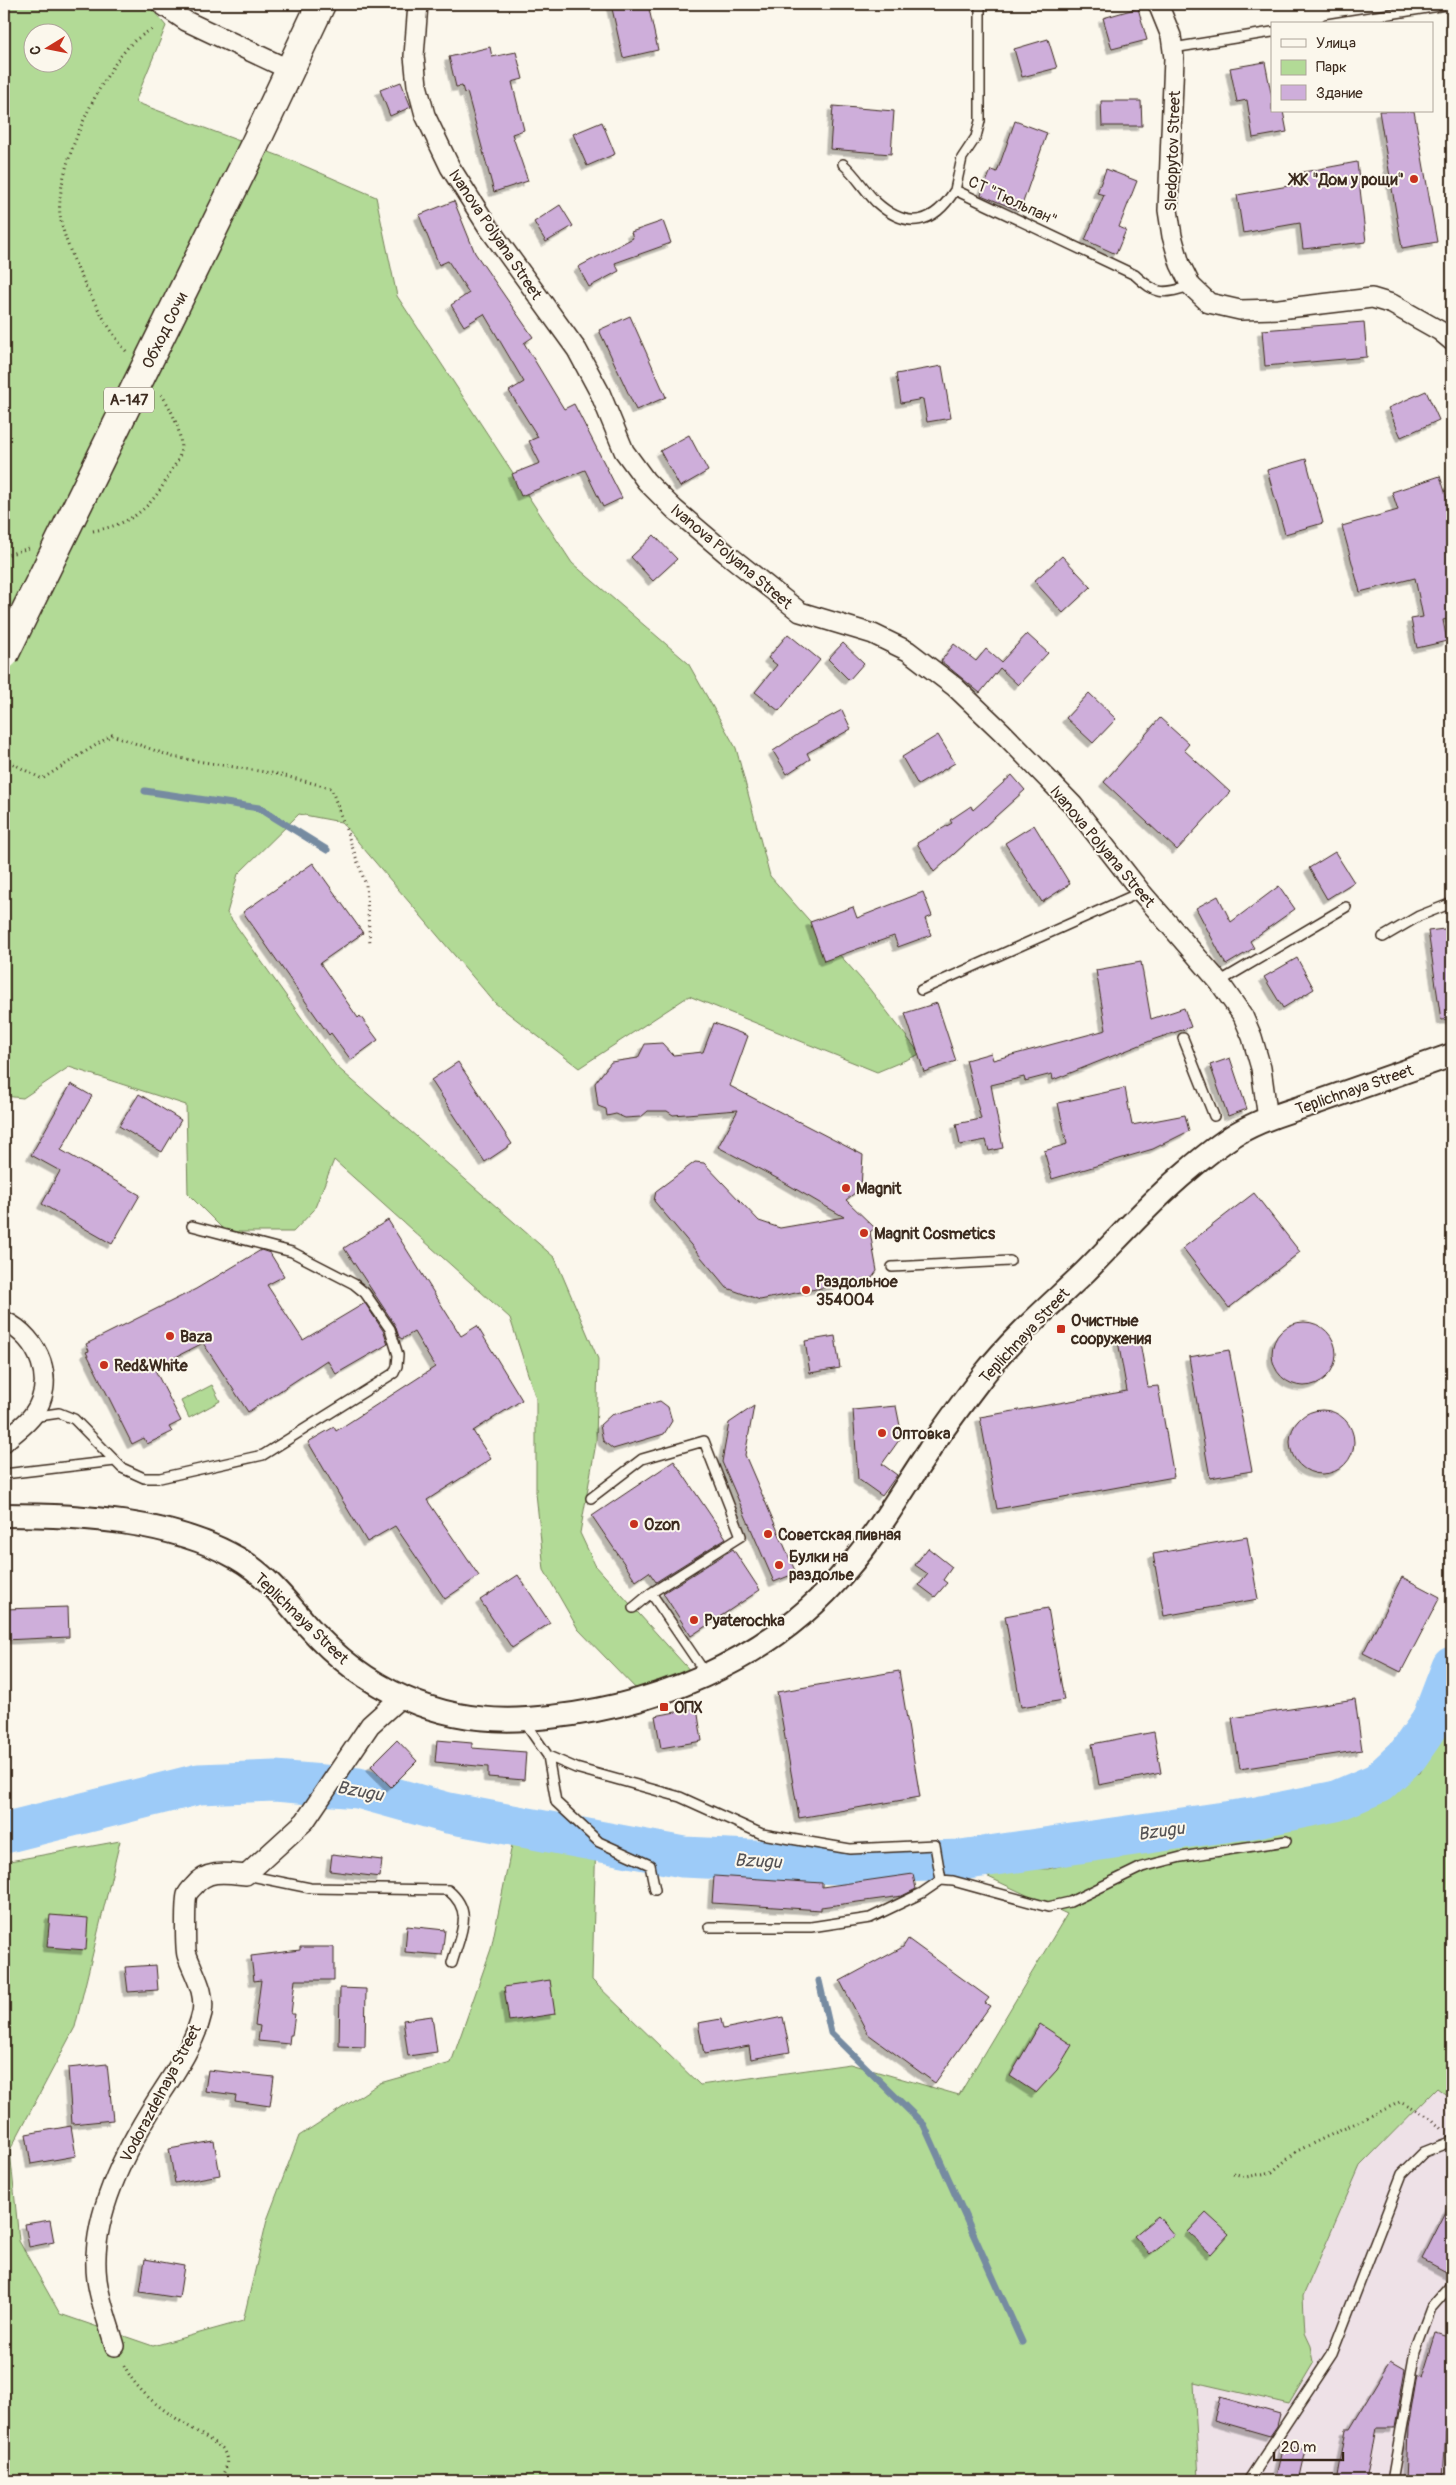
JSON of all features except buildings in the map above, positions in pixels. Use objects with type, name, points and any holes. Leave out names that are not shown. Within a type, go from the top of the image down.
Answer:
[{"type":"highway","name":"Обход Сочи","points":[[4,655],[254,146],[288,70],[321,4]]},
{"type":"street","points":[[161,4],[186,21],[288,70]]},
{"type":"street","name":"Ivanova Polyana Street","points":[[418,4],[414,56],[416,85],[425,115],[442,150],[488,227],[577,350],[600,393],[624,451],[646,482],[674,509],[727,554],[800,612],[873,634],[908,651],[955,687],[1073,806],[1141,892],[1219,982],[1243,1016],[1252,1037],[1261,1068],[1268,1118]]},
{"type":"street","name":"Sledopytov Street","points":[[1158,4],[1171,36],[1173,48],[1174,76],[1168,210],[1172,236],[1180,264],[1191,286],[1209,303],[1240,310],[1279,309],[1372,298],[1392,304],[1440,331],[1452,342]]},
{"type":"street","name":"Teplichnaya Street","points":[[4,1515],[119,1521],[197,1540],[237,1558],[271,1582],[309,1628],[341,1658],[400,1698],[433,1709],[477,1718],[523,1720],[576,1714],[622,1705],[707,1676],[760,1647],[795,1623],[847,1570],[887,1515],[931,1447],[987,1370],[1184,1173],[1235,1134],[1268,1118],[1452,1055]]},
{"type":"street","points":[[4,1321],[29,1340],[41,1363],[46,1386],[42,1400],[32,1417],[4,1442]]},
{"type":"street","points":[[246,1875],[305,1821],[370,1724],[400,1698]]},
{"type":"street","name":"Vodorazdelnaya Street","points":[[115,2346],[97,2280],[98,2242],[104,2209],[117,2172],[137,2132],[170,2079],[197,2030],[202,2011],[202,1990],[186,1953],[187,1894],[200,1878],[216,1873],[246,1875]]},
{"type":"lane","points":[[955,190],[962,158],[976,137],[980,121],[980,4]]},
{"type":"lane","points":[[1340,22],[1452,4]]},
{"type":"lane","points":[[1173,48],[1271,32]]},
{"type":"lane","name":"СТ \"Тюльпан\"","points":[[843,164],[856,176],[876,202],[897,216],[907,220],[921,220],[936,214],[946,204],[955,190],[1136,275],[1152,291],[1166,293],[1191,286]]},
{"type":"lane","points":[[921,990],[1141,892]]},
{"type":"lane","points":[[1383,937],[1419,916],[1452,903]]},
{"type":"lane","points":[[1219,982],[1346,907]]},
{"type":"lane","points":[[1183,1038],[1214,1116]]},
{"type":"lane","points":[[32,1417],[59,1413],[74,1419],[115,1460],[133,1475],[144,1478],[160,1478],[263,1454],[389,1377],[397,1366],[398,1355],[390,1329],[365,1293],[354,1284],[292,1252],[192,1226]]},
{"type":"lane","points":[[892,1267],[1010,1261]]},
{"type":"lane","points":[[591,1498],[642,1459],[704,1441],[741,1536],[651,1593],[633,1608]]},
{"type":"lane","points":[[4,1474],[115,1460]]},
{"type":"lane","points":[[651,1593],[707,1676]]},
{"type":"lane","points":[[523,1720],[548,1756],[556,1802],[599,1842],[650,1865],[654,1890]]},
{"type":"lane","points":[[548,1756],[576,1768],[680,1797],[762,1834],[850,1849],[935,1845],[941,1880]]},
{"type":"lane","points":[[709,1928],[811,1927],[870,1918],[922,1893],[941,1880],[953,1881],[1048,1907],[1070,1902],[1142,1867],[1181,1857],[1286,1841]]},
{"type":"lane","points":[[246,1875],[310,1888],[448,1890],[459,1899],[465,1917],[452,1963]]},
{"type":"lane","points":[[1248,2481],[1332,2354],[1402,2174],[1424,2152],[1452,2142]]},
{"type":"lane","points":[[1392,2481],[1415,2351],[1431,2308],[1452,2284]]},
{"type":"path","points":[[128,354],[105,318],[68,247],[60,214],[64,175],[84,118],[115,64],[133,42],[154,28]]},
{"type":"path","points":[[90,531],[116,526],[144,510],[166,481],[180,454],[179,433],[166,400],[159,393]]},
{"type":"path","points":[[4,556],[36,546]]},
{"type":"path","points":[[4,759],[42,779],[112,735],[173,757],[277,774],[331,788],[366,885],[370,944]]},
{"type":"path","points":[[1232,2173],[1246,2177],[1272,2172],[1297,2151],[1400,2102],[1431,2118]]},
{"type":"path","points":[[115,2346],[128,2374],[148,2398],[222,2448],[227,2456],[226,2471],[218,2481]]},
{"type":"shaded area","points":[[1437,2088],[1452,2099],[1452,2481],[1199,2481],[1194,2382],[1290,2404],[1311,2346],[1305,2333],[1303,2296],[1360,2166]]},
{"type":"green space","points":[[4,4],[148,4],[166,26],[135,102],[293,161],[376,197],[397,296],[572,563],[688,663],[736,748],[770,876],[868,987],[920,1054],[877,1072],[689,996],[579,1068],[495,1003],[341,822],[299,814],[238,874],[227,913],[336,1066],[555,1258],[598,1359],[596,1443],[580,1533],[595,1565],[693,1674],[641,1694],[578,1629],[544,1570],[536,1493],[536,1399],[510,1318],[334,1160],[314,1210],[293,1232],[226,1232],[188,1194],[186,1105],[69,1067],[23,1098],[4,1096]]},
{"type":"green space","points":[[212,1385],[220,1401],[189,1418],[181,1401]]},
{"type":"green space","points":[[1452,1703],[1452,2099],[1437,2088],[1360,2166],[1303,2296],[1305,2333],[1311,2346],[1314,2362],[1289,2404],[1194,2382],[1199,2481],[4,2481],[4,1862],[120,1841],[75,2027],[10,2150],[19,2241],[60,2314],[153,2346],[243,2321],[267,2220],[299,2136],[380,2083],[451,2063],[491,1949],[519,1810],[596,1836],[592,1980],[700,2085],[850,2064],[959,2095],[1067,1914],[965,1866],[1048,1869],[1420,1773]]},
{"type":"waterway","points":[[145,791],[259,808],[327,850]]},
{"type":"waterway","name":"Bzugu","points":[[4,1833],[199,1784],[275,1781],[358,1788],[448,1813],[683,1857],[840,1864],[961,1860],[1252,1818],[1336,1801],[1378,1783],[1408,1755],[1431,1722],[1452,1667]]},
{"type":"waterway","points":[[819,1981],[831,2033],[924,2125],[1022,2342]]},
{"type":"place","name":"ЖК \"Дом у рощи\"","points":[[1414,179]]},
{"type":"place","name":"Magnit","points":[[846,1188]]},
{"type":"place","name":"Magnit Cosmetics","points":[[864,1233]]},
{"type":"place","name":"Раздольное 354004","points":[[806,1290]]},
{"type":"place","name":"Очистные сооружения","points":[[1061,1329]]},
{"type":"place","name":"Baza","points":[[170,1336]]},
{"type":"place","name":"Red&White","points":[[104,1365]]},
{"type":"place","name":"Оптовка","points":[[882,1433]]},
{"type":"place","name":"Ozon","points":[[634,1524]]},
{"type":"place","name":"Советская пивная","points":[[768,1534]]},
{"type":"place","name":"Булки на раздолье","points":[[779,1565]]},
{"type":"place","name":"Pyaterochka","points":[[694,1620]]},
{"type":"place","name":"ОПХ","points":[[664,1707]]}]
